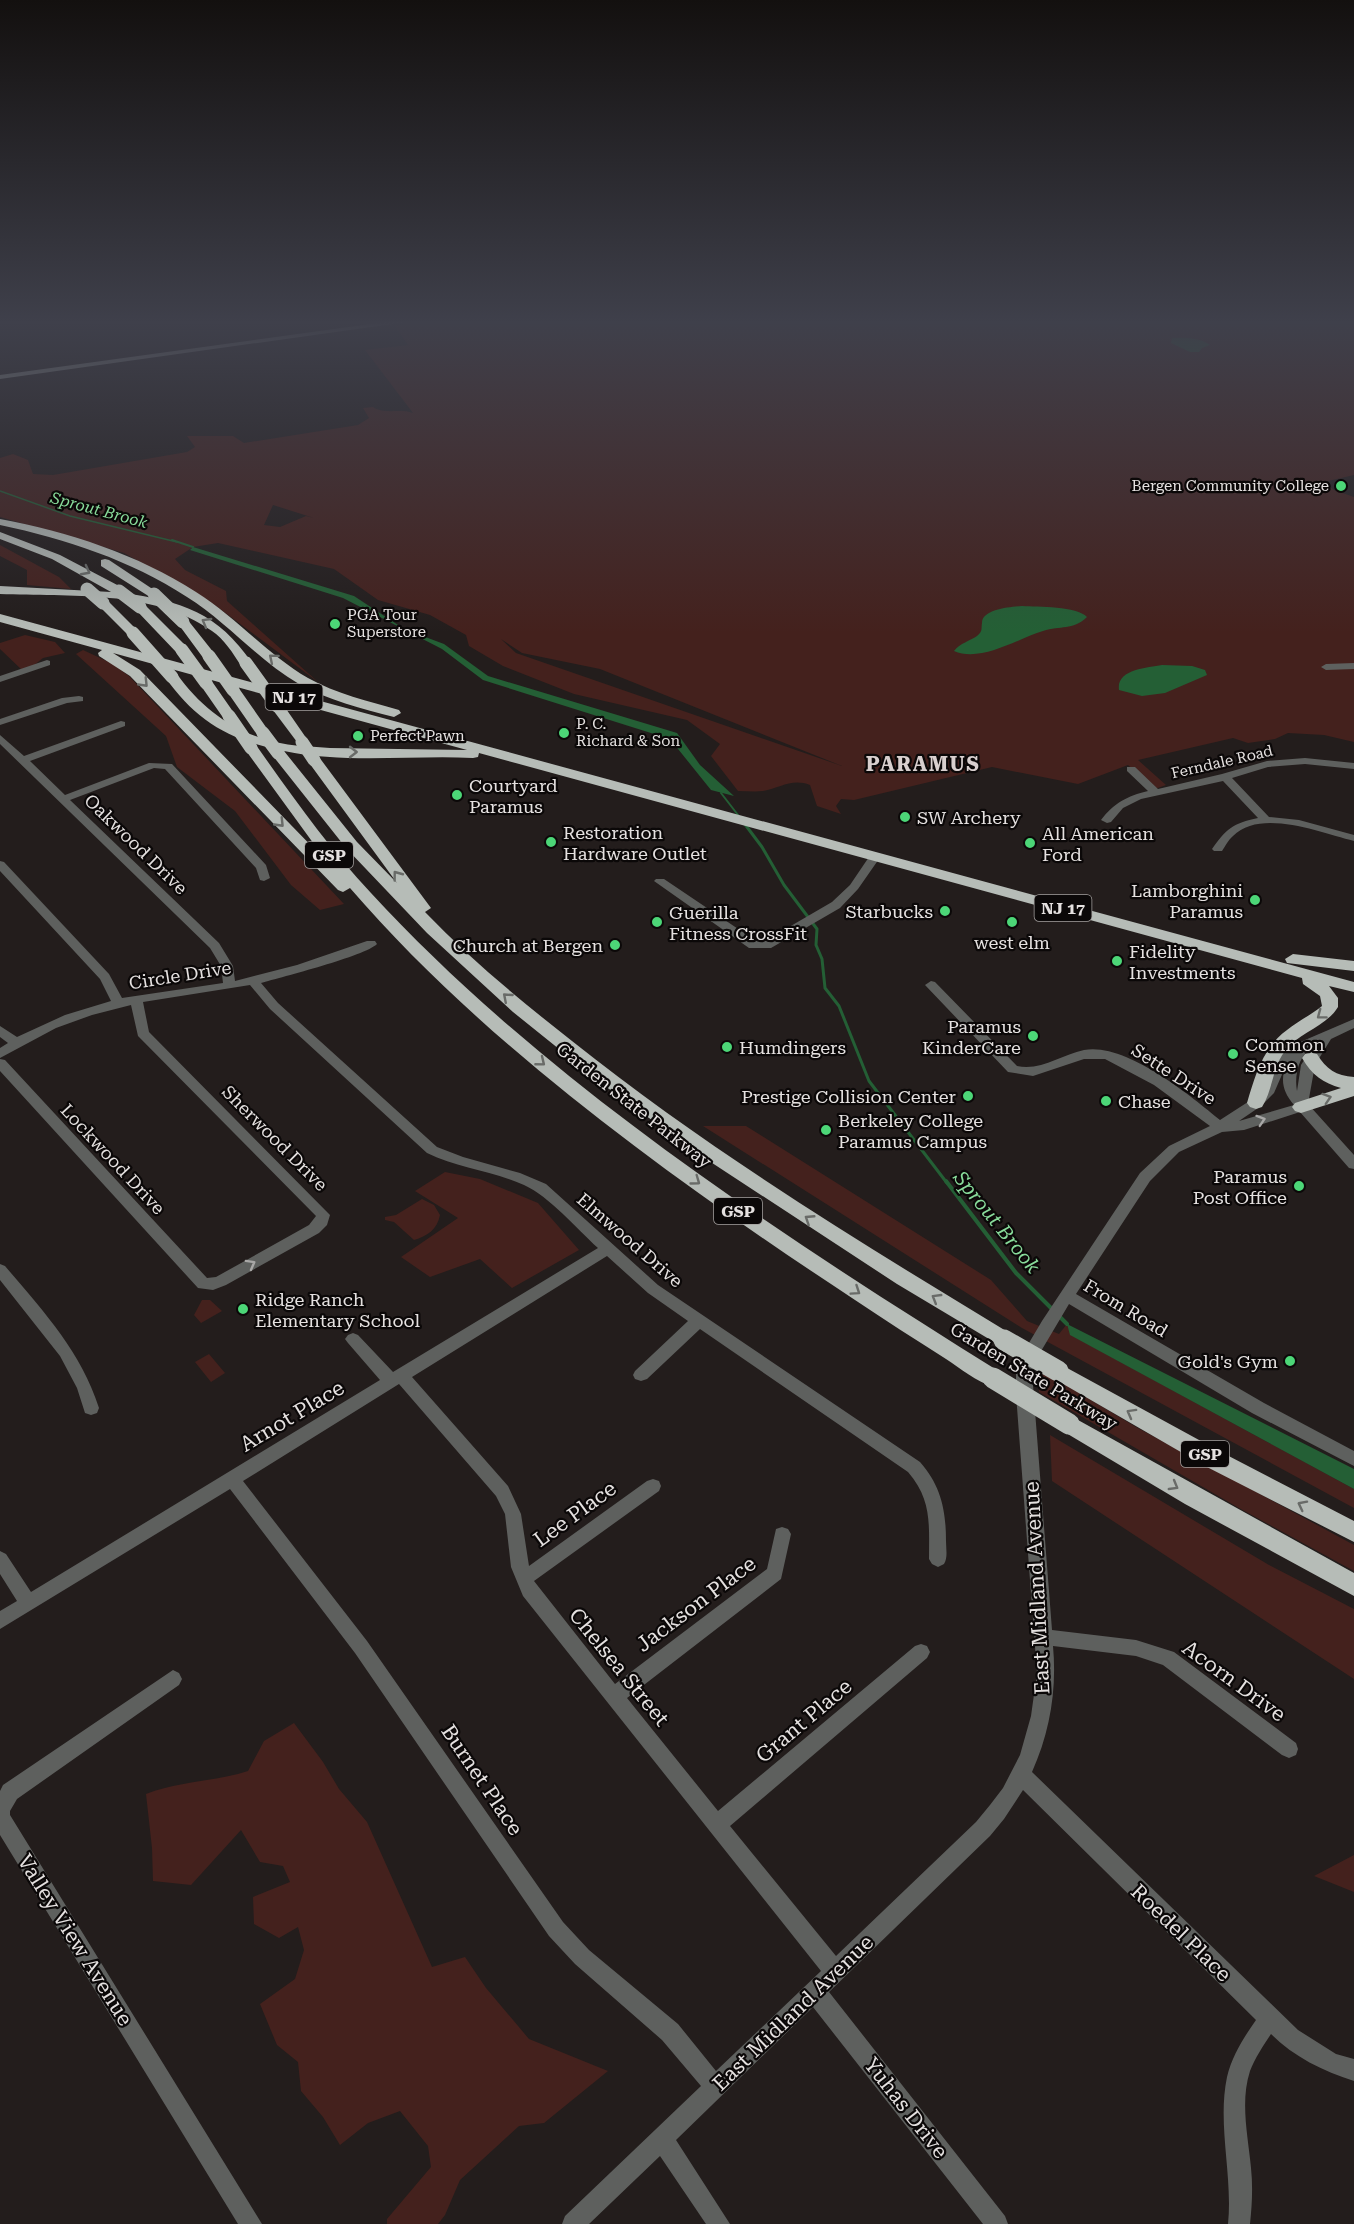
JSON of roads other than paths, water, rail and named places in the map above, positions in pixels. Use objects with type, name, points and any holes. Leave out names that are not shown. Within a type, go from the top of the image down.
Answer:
[{"type":"highway","name":"Garden State Parkway","points":[[0,523],[93,557],[154,594],[183,622],[327,819],[369,867],[474,969],[600,1073],[717,1158],[858,1251],[1058,1371],[1213,1459],[1354,1533]]},
{"type":"highway","points":[[0,523],[90,547],[149,571],[209,606],[287,670],[311,685],[447,730]]},
{"type":"highway","name":"Garden State Parkway","points":[[0,535],[77,566],[119,591],[140,607],[182,650],[326,850],[376,908],[420,953],[526,1049],[655,1150],[766,1231],[993,1378],[1193,1497],[1354,1585]]},
{"type":"highway","points":[[13,540],[60,567],[103,603],[134,633],[192,704],[213,719],[246,736],[282,746],[325,752],[459,753],[551,767]]},
{"type":"highway","points":[[0,590],[117,597],[174,608],[193,615],[216,628],[234,646],[411,894],[474,969]]},
{"type":"highway","name":"NJ 17","points":[[0,609],[565,762],[875,856],[1263,961],[1354,988]]},
{"type":"highway","name":"NJ 17","points":[[0,618],[551,767],[1354,975]]},
{"type":"highway","points":[[38,628],[106,654],[130,669],[328,873],[372,915],[420,953]]},
{"type":"highway","points":[[1293,959],[1354,966]]},
{"type":"highway","points":[[1256,1103],[1269,1062],[1278,1047],[1292,1034],[1327,1011],[1331,1003],[1329,994],[1318,985],[1263,961]]},
{"type":"highway","points":[[1308,1051],[1317,1070],[1327,1077],[1343,1083],[1354,1083]]},
{"type":"highway","points":[[1301,1107],[1354,1090]]},
{"type":"street","points":[[0,680],[47,663]]},
{"type":"street","points":[[1326,667],[1354,666]]},
{"type":"street","points":[[0,722],[66,700],[79,699]]},
{"type":"street","points":[[23,760],[121,724]]},
{"type":"street","name":"Oakwood Drive","points":[[0,738],[215,946],[227,966],[230,986]]},
{"type":"street","name":"Ferndale Road","points":[[1107,820],[1119,806],[1128,801],[1267,764],[1320,761],[1354,766]]},
{"type":"street","points":[[63,799],[153,765],[168,766],[262,867],[264,878]]},
{"type":"street","points":[[1131,769],[1156,793]]},
{"type":"street","points":[[1225,777],[1264,818]]},
{"type":"street","points":[[1218,849],[1222,840],[1233,830],[1264,818],[1287,821],[1354,838]]},
{"type":"street","points":[[660,881],[753,945],[767,945],[813,920],[843,900],[875,856]]},
{"type":"street","points":[[0,864],[105,977],[118,1004]]},
{"type":"street","name":"Circle Drive","points":[[0,1054],[16,1043],[62,1020],[136,1000],[253,981],[317,963],[371,944]]},
{"type":"street","name":"Elmwood Drive","points":[[253,981],[274,1006],[432,1150],[456,1161],[532,1183],[541,1188],[607,1250],[653,1289],[914,1467],[929,1486],[936,1506],[938,1559]]},
{"type":"street","name":"Sette Drive","points":[[931,985],[1013,1069],[1030,1073],[1085,1054],[1108,1055],[1181,1096],[1220,1127]]},
{"type":"street","name":"Sherwood Drive","points":[[136,1000],[143,1033],[323,1215],[322,1221],[314,1229],[221,1281],[208,1285],[200,1279]]},
{"type":"street","name":"East Midland Avenue","points":[[1220,1127],[1244,1125],[1301,1107],[1291,1093],[1288,1082],[1296,1057],[1308,1051],[1326,1035],[1354,1023]]},
{"type":"street","points":[[0,1030],[16,1043]]},
{"type":"street","name":"East Midland Avenue","points":[[573,2224],[983,1829],[1009,1798],[1035,1746],[1045,1699],[1044,1637],[1024,1372],[1026,1362],[1047,1324],[1153,1168],[1174,1149],[1220,1127],[1256,1103],[1269,1090],[1281,1059],[1289,1052],[1308,1051]]},
{"type":"street","name":"Lockwood Drive","points":[[0,1063],[200,1279]]},
{"type":"street","points":[[1301,1107],[1354,1164]]},
{"type":"street","name":"Arnot Place","points":[[0,1621],[607,1250]]},
{"type":"street","points":[[0,1270],[70,1356],[85,1384],[91,1408]]},
{"type":"street","name":"From Road","points":[[1063,1302],[1354,1459]]},
{"type":"street","points":[[641,1375],[699,1320]]},
{"type":"street","name":"Chelsea Street","points":[[353,1339],[396,1378],[502,1491],[513,1514],[524,1579],[529,1590],[835,1972]]},
{"type":"street","name":"Burnet Place","points":[[232,1479],[362,1647],[556,1929],[582,1957],[670,2032],[716,2087]]},
{"type":"street","name":"Lee Place","points":[[524,1579],[653,1486]]},
{"type":"street","name":"Jackson Place","points":[[614,1696],[775,1573],[782,1534]]},
{"type":"street","points":[[0,1559],[28,1603]]},
{"type":"street","name":"Acorn Drive","points":[[1044,1637],[1136,1648],[1168,1658],[1289,1749]]},
{"type":"street","name":"Grant Place","points":[[717,1824],[921,1652]]},
{"type":"street","name":"Valley View Avenue","points":[[173,1679],[10,1792],[4,1800],[1,1818],[251,2224]]},
{"type":"street","name":"Roedel Place","points":[[1022,1776],[1269,2019],[1310,2052],[1331,2063],[1354,2070]]},
{"type":"street","name":"Yuhas Drive","points":[[815,1992],[997,2224]]},
{"type":"street","points":[[1239,2224],[1243,2177],[1234,2099],[1238,2074],[1246,2055],[1269,2019]]},
{"type":"street","points":[[662,2139],[719,2224]]},
{"type":"waterway","name":"Sprout Brook","points":[[0,491],[70,516],[177,542]]},
{"type":"waterway","name":"Sprout Brook","points":[[172,540],[193,547]]},
{"type":"waterway","name":"Sprout Brook","points":[[721,793],[738,815]]},
{"type":"waterway","name":"Sprout Brook","points":[[744,823],[762,847],[784,885],[817,929],[816,945],[822,959],[825,988],[839,1006],[869,1081],[947,1183]]},
{"type":"waterway","name":"Sprout Brook","points":[[946,1181],[1016,1273],[1053,1310]]},
{"type":"waterway","name":"Sprout Brook","points":[[1060,1317],[1067,1324]]},
{"type":"place","name":"Bergen Community College","points":[[1341,486]]},
{"type":"place","name":"PGA Tour Superstore","points":[[335,624]]},
{"type":"place","name":"P. C. Richard & Son","points":[[564,733]]},
{"type":"place","name":"Perfect Pawn","points":[[358,736]]},
{"type":"place","name":"Courtyard Paramus","points":[[457,795]]},
{"type":"place","name":"SW Archery","points":[[905,817]]},
{"type":"place","name":"Restoration Hardware Outlet","points":[[551,842]]},
{"type":"place","name":"All American Ford","points":[[1030,843]]},
{"type":"place","name":"Lamborghini Paramus","points":[[1255,900]]},
{"type":"place","name":"Starbucks","points":[[945,911]]},
{"type":"place","name":"Guerilla Fitness CrossFit","points":[[657,922]]},
{"type":"place","name":"west elm","points":[[1012,922]]},
{"type":"place","name":"Church at Bergen","points":[[615,945]]},
{"type":"place","name":"Fidelity Investments","points":[[1117,961]]},
{"type":"place","name":"Paramus KinderCare","points":[[1033,1036]]},
{"type":"place","name":"Humdingers","points":[[727,1047]]},
{"type":"place","name":"Common Sense","points":[[1233,1054]]},
{"type":"place","name":"Prestige Collision Center","points":[[968,1096]]},
{"type":"place","name":"Chase","points":[[1106,1101]]},
{"type":"place","name":"Berkeley College Paramus Campus","points":[[826,1130]]},
{"type":"place","name":"Paramus Post Office","points":[[1299,1186]]},
{"type":"place","name":"Ridge Ranch Elementary School","points":[[243,1309]]},
{"type":"place","name":"Gold's Gym","points":[[1290,1361]]},
{"type":"district","name":"PARAMUS","points":[[923,764]]}]
